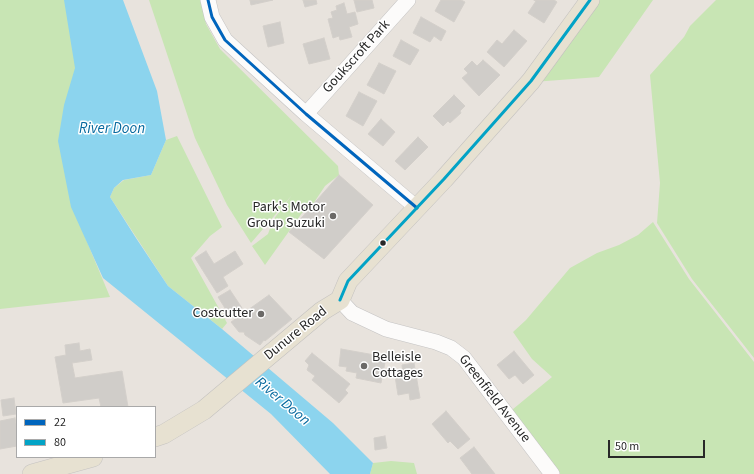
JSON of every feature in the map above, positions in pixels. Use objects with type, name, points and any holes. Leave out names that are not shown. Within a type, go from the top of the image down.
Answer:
[{"type":"main road","points":[[340,300],[348,281],[531,81],[590,0]]},
{"type":"main road","name":"Dunure Road","points":[[156,437],[164,434],[204,410],[322,311],[340,300]]},
{"type":"main road","points":[[32,474],[89,458]]},
{"type":"street","points":[[208,0],[212,17],[225,40],[306,114],[416,208]]},
{"type":"street","name":"Goukscroft Park","points":[[306,114],[408,0]]},
{"type":"street","name":"Greenfield Avenue","points":[[340,300],[352,313],[386,329],[436,342],[451,348],[464,358],[552,474]]},
{"type":"green space","points":[[0,0],[78,0],[85,237],[110,297],[0,309]]},
{"type":"green space","points":[[149,0],[202,0],[206,24],[220,49],[338,166],[339,175],[325,186],[311,207],[302,213],[265,265],[252,246],[268,234],[273,220],[292,195],[251,243],[227,205],[195,138]]},
{"type":"green space","points":[[591,0],[653,0],[599,77],[533,82]]},
{"type":"green space","points":[[716,0],[754,0],[754,358],[692,279],[657,223],[660,183],[650,75],[684,37],[690,26]]},
{"type":"green space","points":[[177,136],[222,227],[210,236],[191,258],[227,323],[222,329],[168,286],[110,197],[114,188],[124,180],[151,175],[166,140]]},
{"type":"green space","points":[[653,222],[689,279],[754,362],[754,474],[552,474],[507,414],[552,377],[532,359],[513,332],[526,320],[570,268],[597,253],[619,245],[638,235]]},
{"type":"green space","points":[[391,461],[414,463],[417,474],[370,474],[373,463]]},
{"type":"water","name":"River Doon","points":[[64,0],[123,0],[157,91],[166,140],[151,175],[123,180],[114,188],[110,197],[136,238],[168,286],[222,329],[333,423],[373,463],[370,474],[330,474],[271,414],[103,278],[71,207],[58,141],[64,105],[75,68]]},
{"type":"building","points":[[250,0],[273,0],[251,5]]},
{"type":"building","points":[[303,0],[316,0],[317,4],[305,7]]},
{"type":"building","points":[[354,0],[372,0],[374,8],[357,12]]},
{"type":"building","points":[[441,0],[461,0],[465,2],[454,22],[435,11]]},
{"type":"building","points":[[534,0],[554,0],[557,2],[544,23],[528,13],[536,1]]},
{"type":"building","points":[[344,3],[347,14],[355,12],[358,24],[349,27],[352,37],[340,40],[339,36],[333,38],[328,19],[333,18],[331,12],[337,10],[336,6]]},
{"type":"building","points":[[421,17],[446,31],[441,41],[434,36],[430,42],[413,33]]},
{"type":"building","points":[[280,22],[284,43],[268,47],[263,26]]},
{"type":"building","points":[[514,30],[527,41],[504,67],[487,52],[497,40],[502,44]]},
{"type":"building","points":[[324,38],[330,59],[309,64],[303,44]]},
{"type":"building","points":[[401,40],[419,50],[410,65],[393,56]]},
{"type":"building","points":[[483,60],[500,75],[479,96],[462,78],[468,73],[464,69],[472,61],[477,66]]},
{"type":"building","points":[[379,63],[396,71],[384,94],[367,85]]},
{"type":"building","points":[[359,92],[377,101],[363,126],[346,116]]},
{"type":"building","points":[[454,95],[465,106],[460,111],[461,113],[450,123],[448,121],[443,126],[433,116]]},
{"type":"building","points":[[381,119],[395,132],[383,146],[368,134]]},
{"type":"building","points":[[418,137],[428,147],[405,170],[395,161]]},
{"type":"building","name":"Park's Motor Group Suzuki","points":[[339,175],[373,205],[324,259],[289,232]]},
{"type":"building","points":[[206,251],[214,264],[235,251],[243,264],[223,277],[228,286],[217,293],[195,258]]},
{"type":"building","points":[[230,290],[242,308],[230,316],[218,297]]},
{"type":"building","points":[[269,295],[292,319],[265,341],[264,340],[260,345],[245,335],[244,332],[239,332],[231,322]]},
{"type":"building","points":[[79,343],[80,351],[90,349],[92,360],[72,363],[75,378],[122,371],[128,406],[101,406],[99,398],[63,403],[55,357],[66,355],[65,345]]},
{"type":"building","name":"Belleisle Cottages","points":[[341,349],[386,357],[381,383],[356,378],[357,373],[346,371],[347,367],[339,366]]},
{"type":"building","points":[[514,351],[534,375],[523,384],[515,375],[509,379],[497,365]]},
{"type":"building","points":[[312,353],[350,384],[345,390],[348,393],[339,403],[312,380],[315,376],[307,370],[309,365],[305,361]]},
{"type":"building","points":[[414,363],[420,398],[410,400],[409,393],[398,395],[395,376],[403,374],[402,365]]},
{"type":"building","points":[[14,398],[16,414],[3,416],[1,400]]},
{"type":"building","points":[[446,411],[470,439],[458,449],[450,441],[448,443],[432,424]]},
{"type":"building","points":[[15,418],[16,446],[0,449],[0,421]]},
{"type":"building","points":[[385,436],[387,448],[375,450],[374,438]]},
{"type":"building","points":[[474,447],[495,474],[472,474],[460,458]]},
{"type":"transit line","name":"22","points":[[208,0],[212,17],[225,40],[306,114],[417,208]]},
{"type":"transit line","name":"80","points":[[340,300],[348,281],[444,179],[531,81],[590,0]]},
{"type":"place","name":"Park's Motor Group Suzuki","points":[[333,216]]},
{"type":"place","name":"Costcutter","points":[[261,314]]},
{"type":"place","name":"Belleisle Cottages","points":[[364,366]]}]
